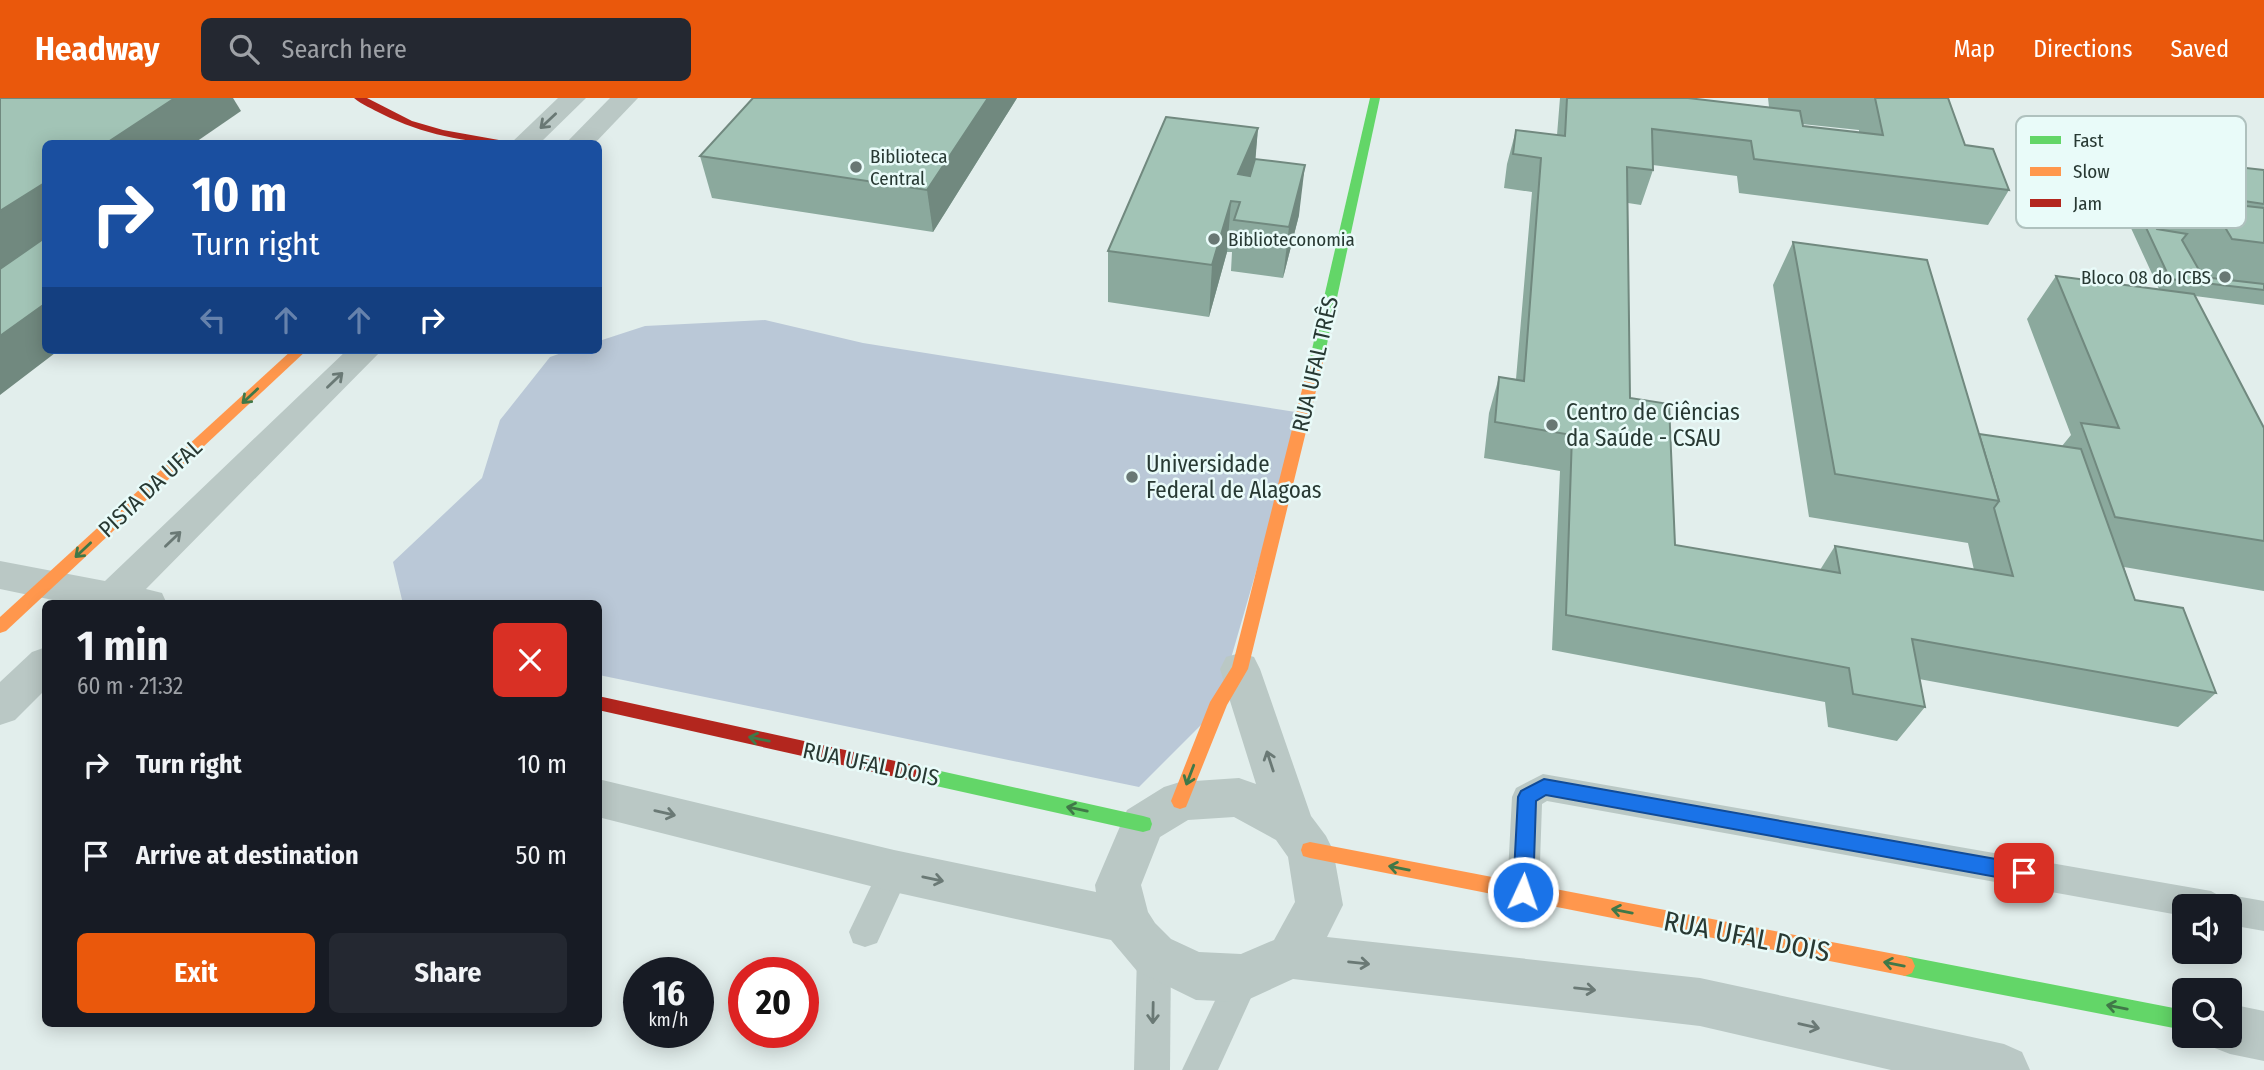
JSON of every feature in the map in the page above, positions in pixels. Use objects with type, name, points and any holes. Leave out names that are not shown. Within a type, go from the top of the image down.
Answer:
[{"type":"street","points":[[359,98],[408,123],[442,133],[489,140]]},
{"type":"street","points":[[527,140],[573,98]]},
{"type":"street","points":[[582,140],[625,98]]},
{"type":"street","name":"RUA UFAL TRÊS","points":[[1162,812],[1219,702],[1240,670],[1310,392],[1375,98]]},
{"type":"street","name":"PISTA DA UFAL","points":[[0,627],[296,354]]},
{"type":"street","points":[[124,600],[362,354]]},
{"type":"street","points":[[0,575],[119,600]]},
{"type":"street","points":[[1240,670],[1301,838],[1319,905],[1291,956]]},
{"type":"street","points":[[0,708],[31,671]]},
{"type":"street","name":"RUA UFAL DOIS","points":[[602,705],[1162,812]]},
{"type":"street","points":[[1301,838],[1239,797],[1162,812],[1118,886],[1126,920],[1138,939],[1154,955],[1196,976],[1243,978],[1291,956],[1700,1002],[2004,1070]]},
{"type":"street","points":[[602,799],[894,871],[1126,920]]},
{"type":"street","name":"RUA UFAL DOIS","points":[[1301,838],[1523,892],[2172,1018]]},
{"type":"street","points":[[2242,1031],[2264,1036]]},
{"type":"lane","points":[[1523,892],[1527,797],[1544,787],[2172,899]]},
{"type":"lane","points":[[865,932],[894,871]]},
{"type":"lane","points":[[2242,912],[2264,916]]},
{"type":"lane","points":[[1152,1070],[1154,955]]},
{"type":"lane","points":[[1200,1070],[1243,978]]},
{"type":"shaded area","points":[[765,320],[863,343],[1302,413],[1216,710],[1139,787],[602,676],[602,600],[402,600],[393,562],[482,478],[500,420],[550,357],[559,354],[602,354],[602,340],[645,326]]},
{"type":"building","points":[[0,98],[175,98],[111,140],[42,140],[42,185],[0,211]]},
{"type":"building","points":[[753,98],[988,98],[927,190],[700,156]]},
{"type":"building","name":"Centro de Ciências da Saúde - CSAU","points":[[1567,98],[1688,98],[1800,111],[1803,126],[1883,135],[1875,98],[1948,98],[1965,145],[1993,149],[2009,190],[1754,159],[1751,141],[1652,129],[1653,170],[1627,167],[1630,398],[1669,404],[1675,545],[1840,573],[1835,546],[2013,576],[1994,508],[1999,501],[1979,434],[2081,449],[2135,600],[2183,608],[2216,693],[1912,639],[1925,707],[1853,694],[1849,668],[1566,615],[1572,435],[1495,422],[1499,377],[1524,381],[1541,158],[1513,154],[1516,130],[1565,136]]},
{"type":"building","points":[[1166,117],[1258,128],[1238,174],[1250,176],[1255,159],[1305,165],[1289,227],[1234,220],[1240,202],[1231,201],[1212,265],[1108,251]]},
{"type":"building","points":[[2246,168],[2264,170],[2264,204],[2246,201]]},
{"type":"building","points":[[2246,206],[2264,208],[2264,243],[2232,239],[2225,228],[2246,228]]},
{"type":"building","points":[[2146,228],[2187,234],[2182,240],[2203,277],[2264,284],[2264,290],[2170,279]]},
{"type":"building","points":[[42,240],[42,306],[0,336],[0,269]]},
{"type":"building","points":[[1793,242],[1927,260],[1999,501],[1835,474]]},
{"type":"building","points":[[2056,276],[2194,294],[2264,428],[2264,541],[2115,517],[2081,423],[2119,428]]},
{"type":"traffic: fast","points":[[1317,358],[1375,98]]},
{"type":"traffic: fast","points":[[909,772],[1143,824]]},
{"type":"traffic: fast","points":[[1905,966],[2172,1018]]},
{"type":"traffic: slow","points":[[0,627],[296,354]]},
{"type":"traffic: slow","points":[[1180,801],[1219,702],[1240,669],[1317,358]]},
{"type":"traffic: slow","points":[[1310,850],[1905,966]]},
{"type":"traffic: jam","points":[[359,98],[408,123],[442,133],[489,140]]},
{"type":"traffic: jam","points":[[602,704],[909,772]]},
{"type":"place","name":"Biblioteca Central","points":[[856,167]]},
{"type":"place","name":"Biblioteconomia","points":[[1214,239]]},
{"type":"place","name":"Bloco 08 do ICBS","points":[[2225,277]]},
{"type":"place","name":"Centro de Ciências da Saúde - CSAU","points":[[1552,425]]},
{"type":"place","name":"Universidade Federal de Alagoas","points":[[1132,477]]},
{"type":"route","points":[[1523,892],[1527,797],[1544,787],[2024,873]]}]
